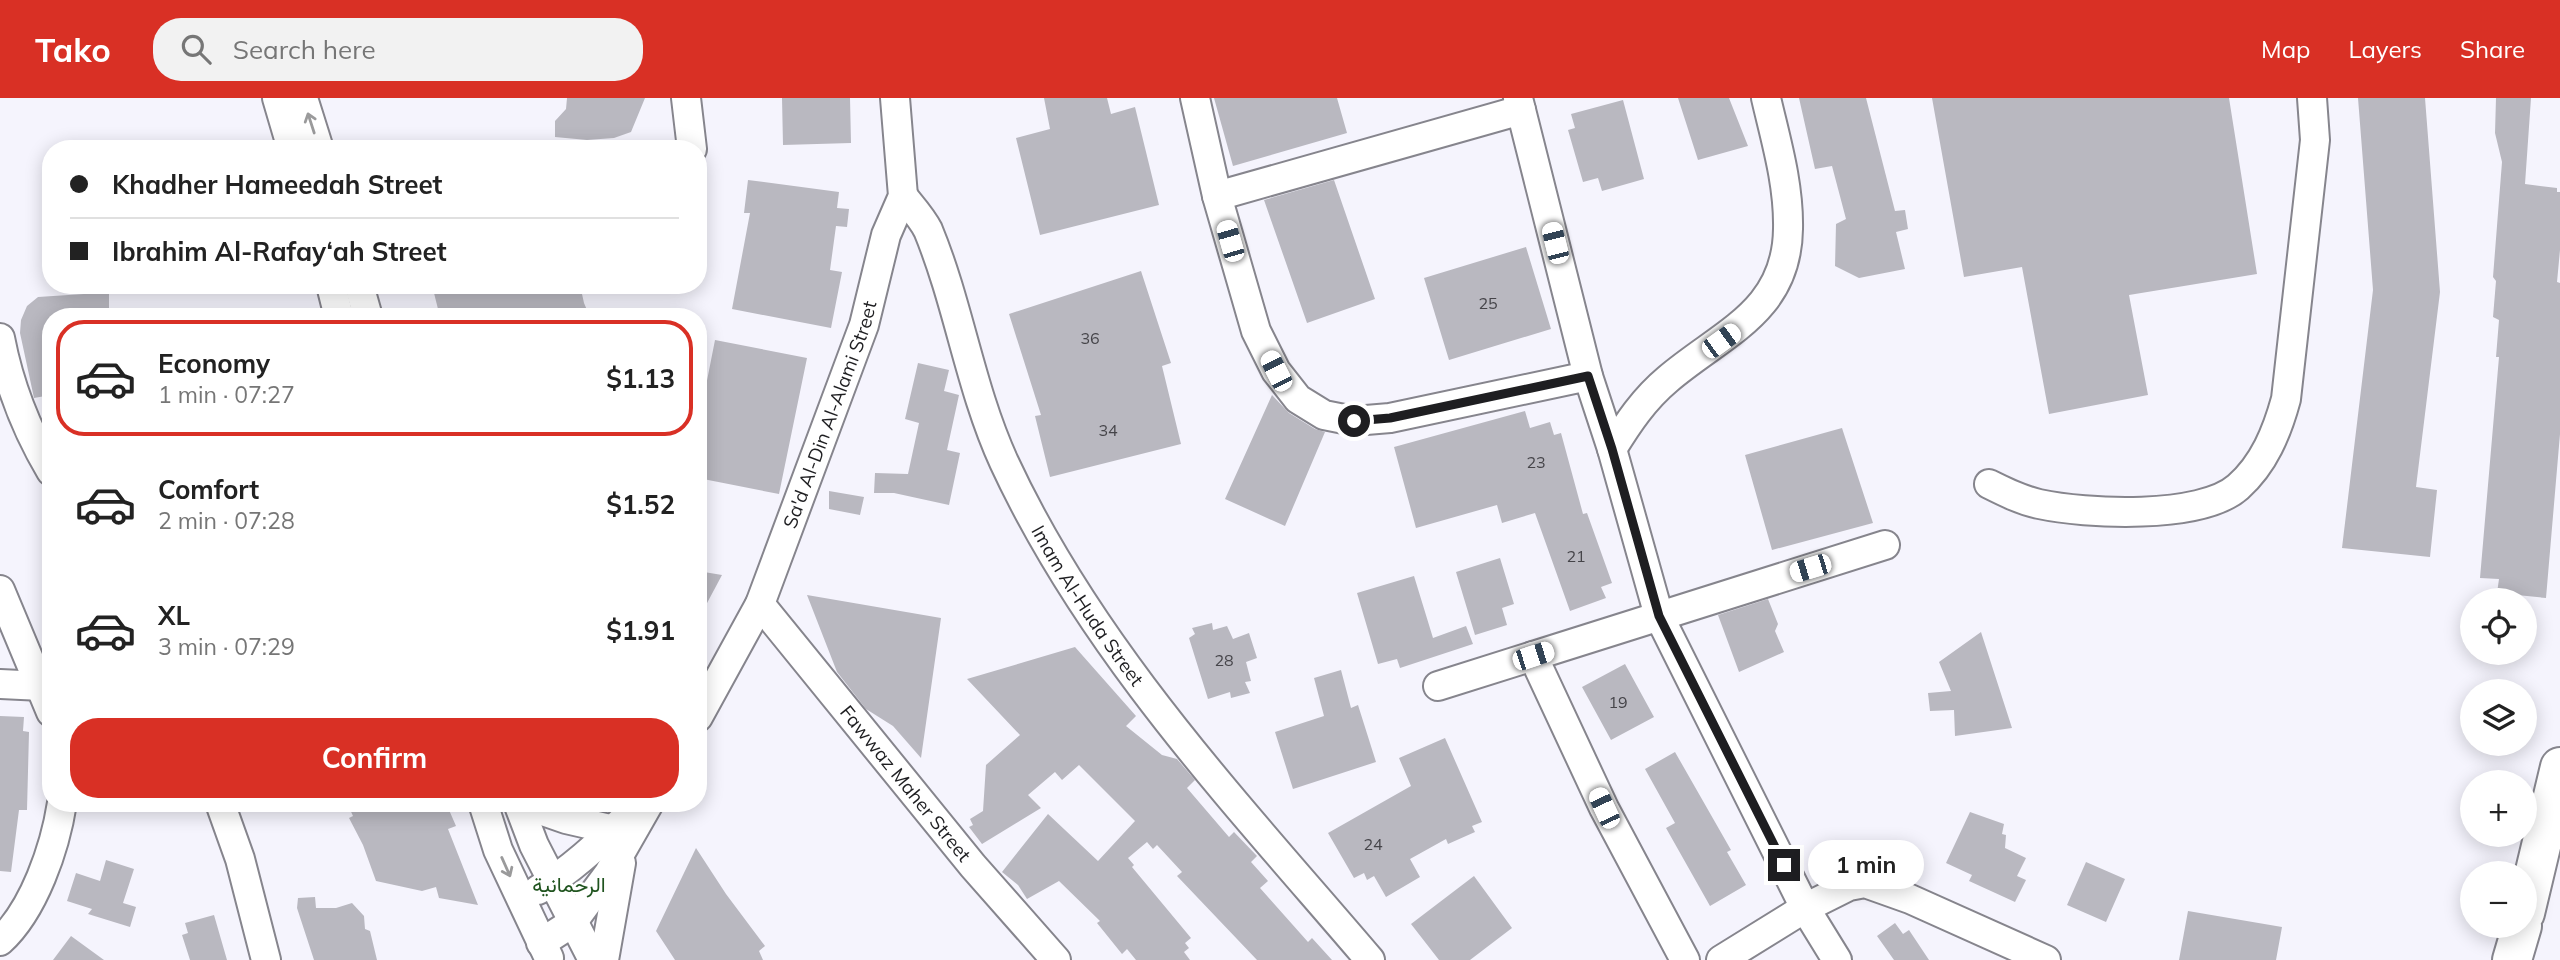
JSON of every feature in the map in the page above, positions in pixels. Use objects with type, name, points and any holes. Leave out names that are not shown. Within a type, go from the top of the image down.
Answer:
[{"type":"highway","points":[[2537,863],[2560,767]]},
{"type":"highway","points":[[2512,960],[2518,938]]},
{"type":"street","points":[[276,98],[289,140]]},
{"type":"street","points":[[303,98],[316,140]]},
{"type":"street","points":[[686,98],[691,140]]},
{"type":"street","name":"Sa'd Al-Din Al-Alami Street","points":[[707,701],[760,604],[860,337],[886,236],[904,195],[895,98]]},
{"type":"street","points":[[1195,98],[1217,196],[1256,331],[1276,371],[1298,399],[1324,415],[1354,421],[1390,418],[1588,376]]},
{"type":"street","points":[[1612,449],[1637,409],[1668,378],[1734,331],[1765,302],[1780,274],[1788,231],[1785,182],[1766,98]]},
{"type":"street","points":[[1989,484],[2039,504],[2152,512],[2192,508],[2221,499],[2237,488],[2259,464],[2277,429],[2286,399],[2315,140],[2312,98]]},
{"type":"street","points":[[1217,196],[1519,104],[1588,376],[1612,449],[1659,616],[1805,908],[1837,960]]},
{"type":"street","name":"Imam Al-Huda Street","points":[[904,195],[927,228],[1004,462],[1057,562],[1093,618],[1183,741],[1370,960]]},
{"type":"street","points":[[0,338],[5,366],[18,404],[42,456]]},
{"type":"street","points":[[1437,686],[1885,545]]},
{"type":"street","points":[[0,590],[42,690]]},
{"type":"street","name":"Fawwaz Maher Street","points":[[760,604],[973,866],[1056,960]]},
{"type":"street","points":[[1533,656],[1604,808],[1685,960]]},
{"type":"street","points":[[0,684],[42,698]]},
{"type":"street","points":[[0,941],[12,930],[42,877],[57,835],[61,812]]},
{"type":"street","points":[[223,812],[240,859],[266,960]]},
{"type":"street","points":[[486,812],[498,849],[546,952],[572,923],[609,873],[619,839],[634,812]]},
{"type":"street","points":[[523,812],[552,882],[593,960]]},
{"type":"street","points":[[547,812],[619,839]]},
{"type":"street","points":[[521,900],[619,839],[642,812]]},
{"type":"street","points":[[604,960],[619,839]]},
{"type":"street","points":[[1721,960],[1805,908],[1849,886],[1865,883],[1878,886],[2046,960]]},
{"type":"building","points":[[567,98],[645,98],[631,132],[614,138],[587,140],[555,137],[555,121],[566,109]]},
{"type":"building","points":[[782,98],[850,98],[851,143],[783,145]]},
{"type":"building","points":[[1044,98],[1107,98],[1111,114],[1135,107],[1159,205],[1040,235],[1016,138],[1050,129]]},
{"type":"building","points":[[1214,98],[1337,98],[1347,133],[1233,166]]},
{"type":"building","points":[[1678,98],[1729,98],[1748,146],[1698,160]]},
{"type":"building","points":[[1799,98],[1866,98],[1895,211],[1905,210],[1908,229],[1896,232],[1905,269],[1859,278],[1835,266],[1836,224],[1846,219],[1832,166],[1815,169]]},
{"type":"building","points":[[1932,98],[2229,98],[2257,274],[2129,295],[2148,395],[2049,414],[2022,267],[1964,277]]},
{"type":"building","points":[[2358,98],[2425,98],[2440,292],[2416,487],[2437,490],[2430,557],[2342,548],[2373,290]]},
{"type":"building","points":[[2496,98],[2531,98],[2525,184],[2557,188],[2557,192],[2560,192],[2557,282],[2560,283],[2560,434],[2546,598],[2537,597],[2537,588],[2498,588],[2499,579],[2480,578],[2499,357],[2496,357],[2499,320],[2493,317],[2496,281],[2493,277],[2502,162],[2495,133]]},
{"type":"building","points":[[1623,100],[1644,179],[1602,191],[1598,178],[1583,182],[1568,130],[1575,128],[1571,114]]},
{"type":"building","points":[[748,180],[839,192],[837,208],[849,209],[847,227],[836,226],[830,270],[842,272],[831,328],[732,309],[750,213],[744,213]]},
{"type":"building","points":[[1334,180],[1375,299],[1307,323],[1264,200]]},
{"type":"building","points":[[1526,247],[1551,329],[1449,360],[1424,278]]},
{"type":"building","points":[[1141,271],[1171,363],[1162,366],[1181,444],[1050,477],[1035,416],[1041,415],[1009,314]]},
{"type":"building","points":[[109,294],[109,308],[42,308],[42,397],[34,398],[20,333],[21,320],[27,306],[38,297]]},
{"type":"building","points":[[434,294],[582,294],[586,308],[438,308]]},
{"type":"building","points":[[715,340],[807,358],[779,494],[707,480],[707,381]]},
{"type":"building","points":[[918,363],[949,370],[944,391],[959,395],[947,450],[960,453],[949,505],[894,493],[874,493],[875,473],[908,474],[919,423],[905,419]]},
{"type":"building","points":[[1272,395],[1289,413],[1325,432],[1285,526],[1225,499]]},
{"type":"building","points":[[1525,411],[1530,428],[1550,422],[1554,435],[1561,433],[1583,514],[1587,513],[1612,583],[1601,587],[1606,598],[1570,611],[1535,513],[1502,523],[1497,505],[1416,528],[1394,447]]},
{"type":"building","points":[[1842,428],[1873,523],[1772,550],[1745,455]]},
{"type":"building","points":[[829,491],[864,497],[860,515],[829,509]]},
{"type":"building","points":[[1500,558],[1514,604],[1502,608],[1507,625],[1475,635],[1456,572]]},
{"type":"building","points":[[707,572],[722,575],[707,603]]},
{"type":"building","points":[[1414,576],[1433,638],[1466,626],[1473,644],[1400,668],[1397,659],[1378,664],[1357,593]]},
{"type":"building","points":[[807,595],[941,618],[921,758],[893,726],[866,709],[837,672]]},
{"type":"building","points":[[1768,599],[1778,624],[1775,631],[1784,652],[1739,672],[1718,615]]},
{"type":"building","points":[[1212,623],[1213,630],[1227,626],[1233,639],[1249,633],[1257,658],[1246,662],[1251,681],[1245,682],[1250,693],[1231,698],[1230,692],[1208,699],[1189,638],[1195,634],[1192,628]]},
{"type":"building","points":[[1981,632],[2012,728],[1955,736],[1954,710],[1930,711],[1928,693],[1951,691],[1939,662]]},
{"type":"building","points":[[1075,647],[1136,716],[1126,726],[1162,755],[1177,759],[1195,780],[1187,788],[1229,837],[1234,832],[1257,856],[1251,862],[1268,881],[1260,888],[1308,942],[1312,938],[1332,960],[1257,960],[1177,876],[1182,872],[1157,845],[1153,849],[1147,842],[1128,858],[1134,865],[1132,867],[1191,938],[1185,943],[1189,948],[1184,952],[1190,960],[1136,960],[1127,949],[1122,954],[1097,923],[1100,921],[1059,881],[1027,899],[1018,885],[1002,872],[1048,814],[1098,861],[1135,821],[1079,765],[1062,780],[1055,772],[1028,795],[1041,808],[982,844],[969,827],[973,825],[970,819],[983,811],[986,765],[1020,735],[967,679]]},
{"type":"building","points":[[1625,664],[1654,717],[1611,740],[1582,687]]},
{"type":"building","points":[[1341,670],[1351,708],[1358,705],[1376,762],[1293,789],[1275,732],[1324,716],[1314,678]]},
{"type":"building","points":[[0,716],[24,717],[23,731],[29,732],[27,810],[19,810],[11,872],[0,871]]},
{"type":"building","points":[[1445,738],[1482,822],[1472,826],[1475,832],[1448,844],[1446,839],[1410,859],[1420,877],[1386,897],[1374,876],[1367,880],[1364,873],[1354,878],[1328,833],[1411,786],[1399,758]]},
{"type":"building","points":[[1675,752],[1731,850],[1727,852],[1746,885],[1710,906],[1666,828],[1675,823],[1645,769]]},
{"type":"building","points":[[351,812],[450,812],[456,826],[448,829],[478,905],[439,898],[436,887],[422,891],[376,881],[363,845],[349,818],[353,816]]},
{"type":"building","points":[[1970,812],[2004,824],[2002,834],[2006,835],[2005,848],[2026,858],[2017,876],[2026,880],[2015,902],[1969,881],[1972,875],[1946,863]]},
{"type":"building","points":[[696,848],[765,946],[759,951],[763,960],[675,960],[656,931]]},
{"type":"building","points":[[106,860],[134,869],[123,903],[136,907],[130,927],[88,914],[92,909],[67,901],[76,873],[100,881]]},
{"type":"building","points":[[2086,862],[2125,879],[2106,922],[2067,905]]},
{"type":"building","points":[[1474,876],[1512,928],[1470,960],[1439,960],[1411,924]]},
{"type":"building","points":[[315,897],[316,908],[336,908],[352,903],[364,916],[365,929],[370,931],[377,960],[314,960],[297,908],[298,898]]},
{"type":"building","points":[[2188,911],[2282,927],[2276,960],[2179,960]]},
{"type":"building","points":[[214,915],[227,960],[190,960],[182,935],[188,933],[185,923]]},
{"type":"building","points":[[1895,923],[1903,934],[1909,930],[1929,960],[1894,960],[1877,936]]},
{"type":"building","points":[[71,936],[104,960],[53,960]]},
{"type":"district","name":"الرحمانية","points":[[569,884]]},
{"type":"route","points":[[1354,421],[1390,418],[1588,376],[1612,449],[1659,616],[1784,865]]}]
